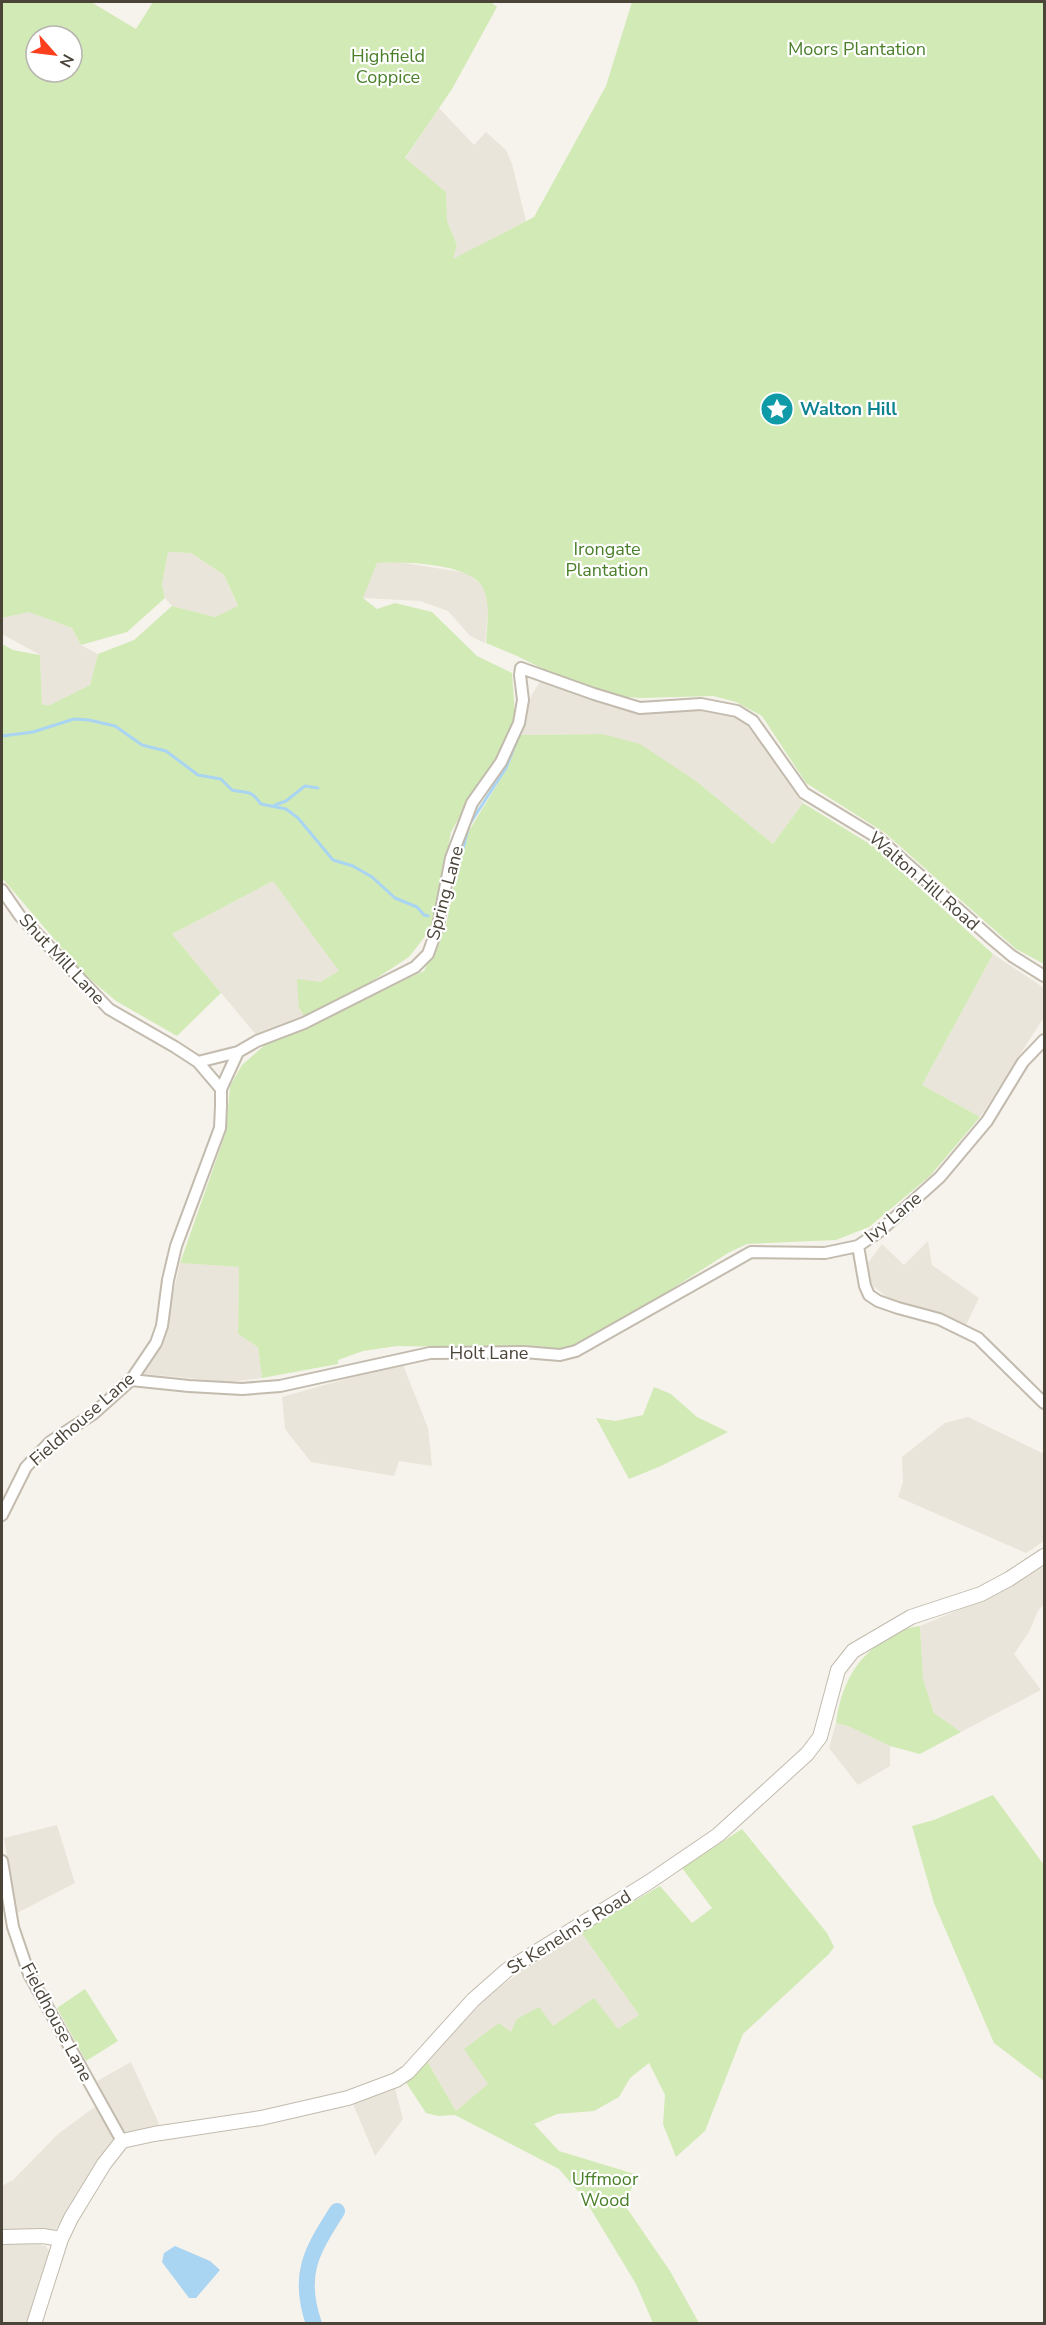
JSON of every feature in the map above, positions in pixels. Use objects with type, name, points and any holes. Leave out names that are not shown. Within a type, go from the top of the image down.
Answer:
[{"type":"street","name":"Walton Hill Road","points":[[521,668],[640,708],[701,704],[736,711],[745,716],[753,721],[804,793],[878,838],[1012,956],[1044,976]]},
{"type":"street","name":"Spring Lane","points":[[198,1062],[238,1052],[257,1041],[304,1023],[415,967],[428,954],[438,927],[452,858],[472,803],[501,762],[519,723],[523,700],[521,668]]},
{"type":"street","name":"Shut Mill Lane","points":[[2,890],[20,916],[109,1009],[198,1062],[218,1086]]},
{"type":"street","name":"Ivy Lane","points":[[1044,1040],[1023,1062],[987,1121],[940,1177],[880,1231],[858,1246],[865,1286],[869,1295],[898,1308],[939,1319],[978,1338],[1044,1403]]},
{"type":"street","points":[[218,1086],[238,1052]]},
{"type":"street","name":"Fieldhouse Lane","points":[[2,1515],[26,1467],[50,1442],[93,1414],[130,1380],[149,1355],[162,1326],[168,1280],[176,1246],[220,1128],[218,1086]]},
{"type":"street","name":"Holt Lane","points":[[130,1380],[243,1389],[280,1386],[430,1353],[560,1354],[576,1351],[751,1252],[825,1253],[858,1246]]},
{"type":"street","name":"St Kenelm's Road","points":[[122,2141],[261,2118],[315,2106],[364,2094],[396,2080],[408,2072],[473,2000],[507,1970],[649,1882],[718,1835],[807,1754],[820,1737],[838,1670],[853,1651],[911,1617],[981,1594],[1010,1579],[1044,1556]]},
{"type":"street","name":"Fieldhouse Lane","points":[[2,1861],[13,1927],[29,1974],[122,2141]]},
{"type":"street","points":[[34,2324],[61,2240],[85,2194],[122,2141]]},
{"type":"street","points":[[2,2237],[43,2236],[61,2240]]},
{"type":"shaded area","points":[[439,108],[474,145],[486,132],[506,150],[512,164],[526,221],[452,260],[457,245],[447,221],[446,192],[405,159]]},
{"type":"shaded area","points":[[168,552],[191,553],[224,575],[238,607],[215,617],[172,606],[165,598],[162,585]]},
{"type":"shaded area","points":[[399,562],[467,573],[482,585],[489,604],[485,643],[470,636],[448,611],[420,601],[362,598],[377,563]]},
{"type":"shaded area","points":[[29,612],[72,628],[81,645],[98,654],[90,685],[50,705],[42,705],[40,655],[2,634],[2,618]]},
{"type":"shaded area","points":[[540,682],[637,711],[702,709],[737,715],[751,724],[803,803],[773,844],[696,781],[602,734],[520,735],[532,694]]},
{"type":"shaded area","points":[[273,881],[340,971],[320,982],[299,1008],[304,1016],[257,1036],[172,934]]},
{"type":"shaded area","points":[[993,954],[1044,988],[1044,1017],[980,1117],[922,1085]]},
{"type":"shaded area","points":[[928,1241],[932,1265],[979,1298],[966,1325],[945,1315],[888,1298],[872,1285],[868,1263],[882,1244],[904,1265]]},
{"type":"shaded area","points":[[180,1263],[239,1267],[238,1334],[258,1347],[262,1378],[230,1382],[144,1374],[145,1368],[162,1347]]},
{"type":"shaded area","points":[[403,1365],[428,1428],[432,1466],[399,1461],[394,1476],[311,1462],[285,1429],[282,1397]]},
{"type":"shaded area","points":[[968,1417],[1044,1454],[1044,1541],[1026,1553],[898,1497],[903,1482],[902,1457],[945,1423]]},
{"type":"shaded area","points":[[1041,1566],[1044,1569],[1044,1604],[1014,1654],[1041,1690],[961,1732],[934,1713],[923,1679],[920,1626],[985,1599]]},
{"type":"shaded area","points":[[836,1723],[848,1726],[890,1746],[890,1766],[858,1785],[829,1748]]},
{"type":"shaded area","points":[[57,1825],[75,1883],[17,1913],[4,1838]]},
{"type":"shaded area","points":[[581,1932],[639,2015],[618,2029],[553,2027],[511,2033],[489,2084],[456,2111],[427,2061],[487,1996],[554,1948]]},
{"type":"shaded area","points":[[131,2062],[160,2126],[125,2135],[97,2081]]},
{"type":"shaded area","points":[[395,2088],[403,2119],[375,2156],[353,2104]]},
{"type":"shaded area","points":[[96,2106],[114,2140],[55,2230],[2,2234],[2,2186],[13,2180],[58,2134]]},
{"type":"shaded area","points":[[29,2242],[46,2246],[49,2251],[26,2323],[2,2324],[2,2244]]},
{"type":"green space","points":[[2,2],[91,2],[136,29],[153,2],[491,2],[497,7],[452,89],[405,158],[446,192],[447,221],[457,245],[453,259],[534,217],[606,86],[632,2],[1044,2],[1044,964],[1016,949],[885,833],[806,783],[762,716],[736,702],[713,696],[640,698],[594,694],[486,643],[488,615],[483,588],[465,573],[418,563],[377,563],[363,598],[377,609],[395,603],[432,612],[477,656],[512,673],[515,716],[511,731],[451,832],[433,926],[409,957],[360,989],[304,1016],[299,1008],[297,979],[320,982],[339,971],[273,881],[172,934],[221,993],[177,1036],[116,1001],[84,974],[2,878],[2,644],[13,650],[40,655],[42,705],[50,705],[90,685],[98,654],[134,640],[172,606],[215,617],[238,606],[224,575],[191,553],[168,552],[162,585],[165,598],[127,632],[81,645],[72,628],[29,612],[2,618]]},
{"type":"green space","points":[[602,734],[640,744],[696,781],[773,844],[803,803],[873,846],[993,954],[922,1085],[980,1117],[930,1176],[869,1227],[836,1240],[747,1244],[728,1253],[645,1306],[570,1347],[557,1349],[397,1346],[363,1351],[338,1360],[338,1364],[262,1378],[258,1347],[238,1334],[239,1267],[180,1263],[226,1132],[230,1086],[242,1065],[267,1043],[424,971],[446,926],[462,842],[508,767],[520,735]]},
{"type":"green space","points":[[654,1387],[671,1394],[697,1417],[728,1432],[661,1466],[629,1479],[596,1418],[615,1421],[643,1415]]},
{"type":"green space","points":[[920,1626],[923,1679],[934,1713],[961,1732],[920,1754],[890,1746],[848,1726],[836,1723],[845,1687],[865,1656],[885,1640],[910,1628]]},
{"type":"green space","points":[[993,1795],[1044,1865],[1044,2081],[994,2043],[934,1903],[912,1826],[934,1820]]},
{"type":"green space","name":"Uffmoor Wood","points":[[742,1829],[827,1933],[834,1947],[743,2034],[705,2131],[676,2157],[663,2124],[665,2095],[649,2063],[630,2078],[619,2097],[594,2111],[557,2114],[534,2124],[559,2151],[638,2175],[624,2204],[670,2271],[699,2323],[653,2323],[636,2284],[584,2198],[559,2169],[455,2115],[438,2116],[426,2113],[405,2081],[427,2061],[456,2111],[488,2084],[464,2049],[499,2023],[511,2032],[517,2019],[539,2007],[553,2026],[594,1998],[618,2029],[639,2015],[581,1932],[660,1886],[692,1923],[712,1908],[682,1868]]},
{"type":"green space","points":[[85,1989],[118,2041],[86,2061],[57,2008]]},
{"type":"water","points":[[175,2246],[210,2261],[220,2270],[196,2298],[189,2298],[162,2262],[164,2253]]},
{"type":"waterway","points":[[2,736],[33,732],[74,719],[115,726],[142,745],[166,751],[198,775],[221,779],[232,790],[251,794],[261,804],[286,809],[298,818],[333,860],[353,866],[372,877],[395,898],[417,907],[428,916]]},
{"type":"waterway","points":[[458,859],[469,825],[506,768],[519,735]]},
{"type":"waterway","points":[[275,805],[286,801],[305,786],[318,788]]},
{"type":"waterway","points":[[314,2324],[307,2291],[309,2264],[320,2239],[337,2211]]},
{"type":"place","name":"Walton Hill","points":[[777,409]]},
{"type":"park label","name":"Moors Plantation","points":[[857,49]]},
{"type":"park label","name":"Highfield Coppice","points":[[388,66]]},
{"type":"park label","name":"Irongate Plantation","points":[[607,559]]}]
